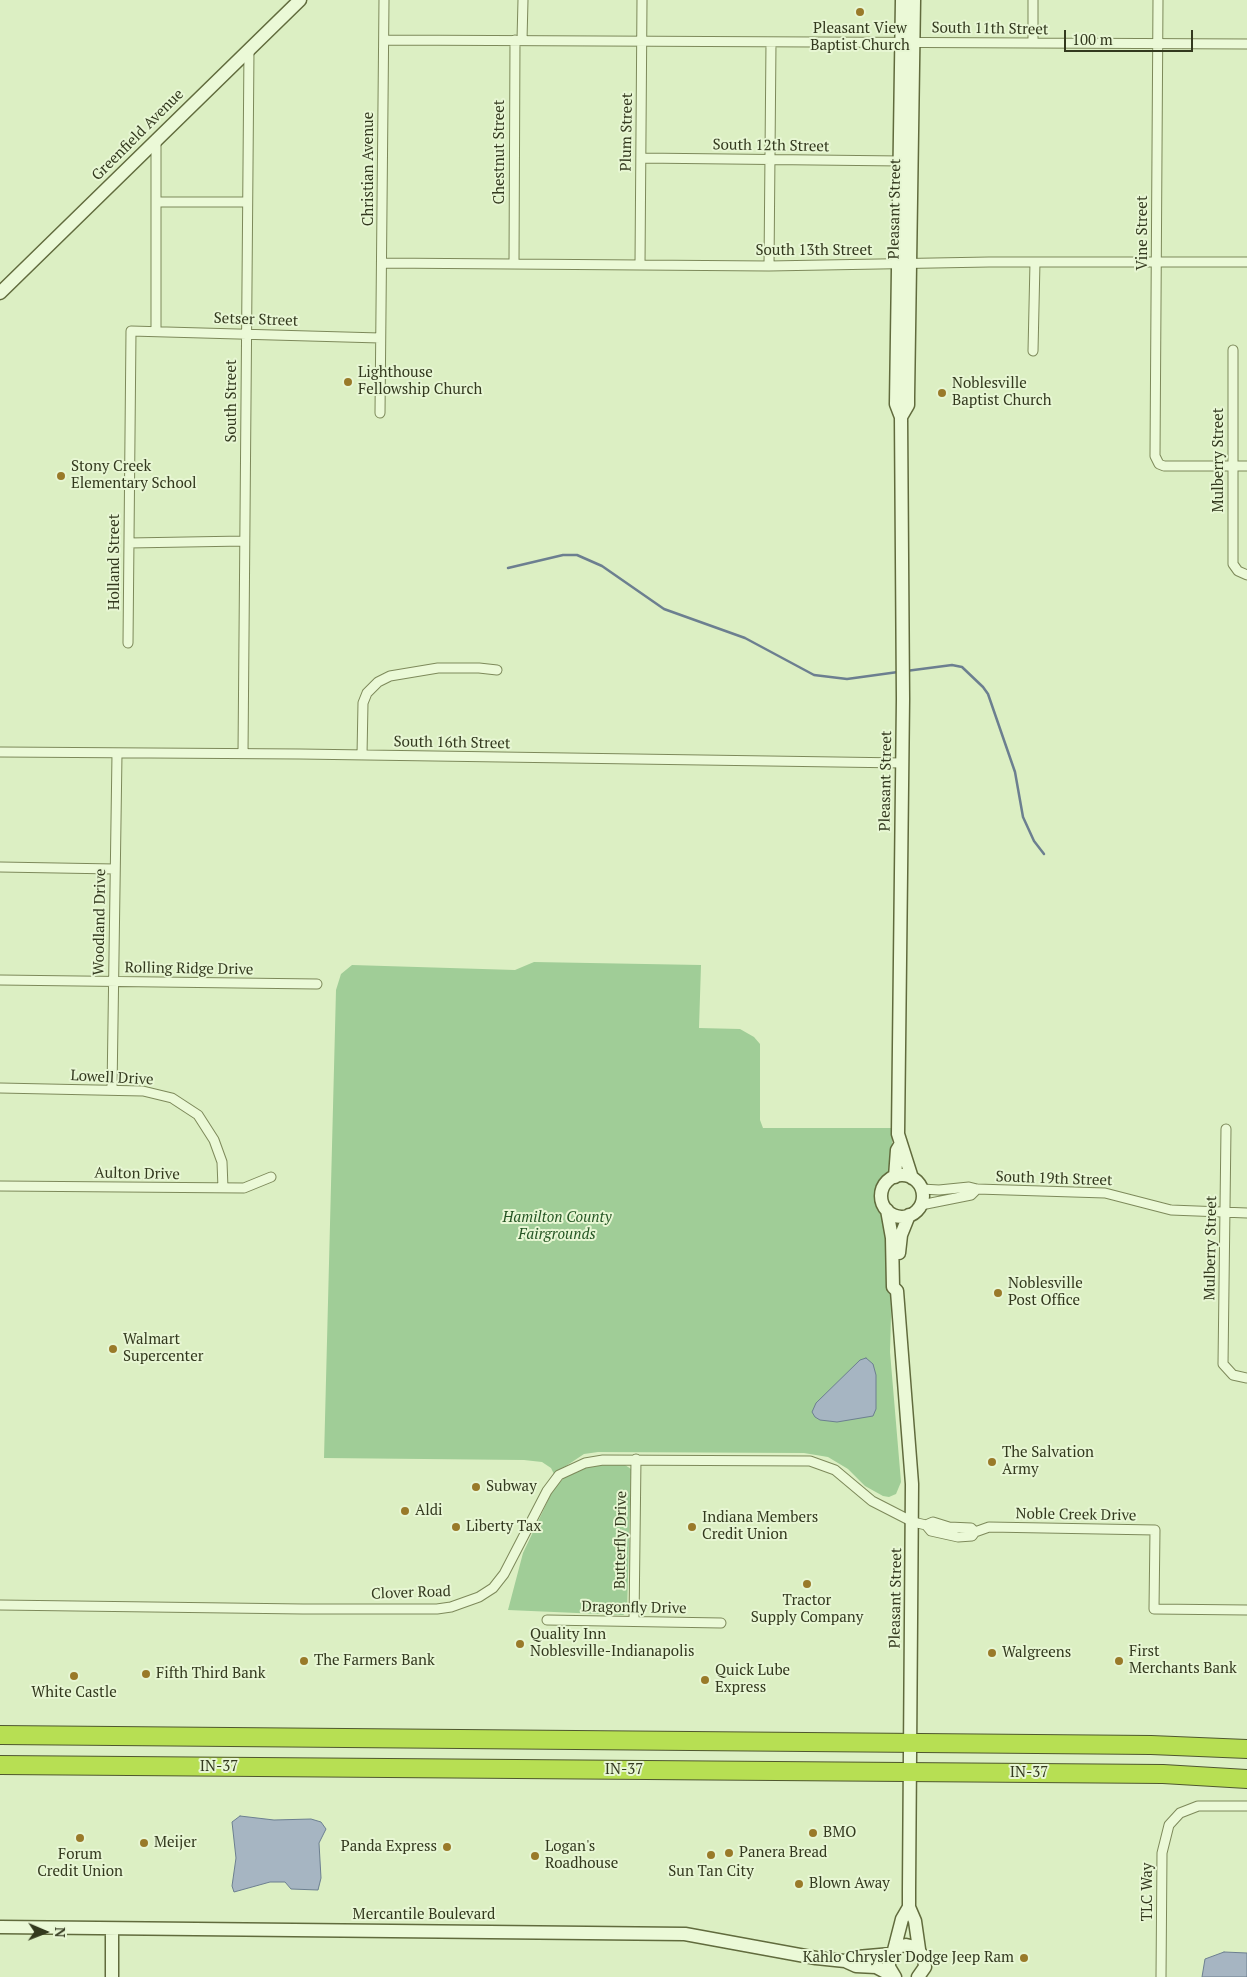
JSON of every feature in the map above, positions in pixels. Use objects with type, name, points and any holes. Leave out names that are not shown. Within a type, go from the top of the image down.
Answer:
[{"type":"highway","name":"IN-37","points":[[0,1735],[1160,1745],[1247,1749]]},
{"type":"highway","name":"IN-37","points":[[0,1765],[1157,1774],[1247,1779]]},
{"type":"street","name":"Greenfield Avenue","points":[[0,293],[156,138],[300,0]]},
{"type":"street","name":"Christian Avenue","points":[[380,413],[384,0]]},
{"type":"street","name":"Chestnut Street","points":[[514,264],[518,40],[523,0]]},
{"type":"street","name":"Plum Street","points":[[640,264],[642,0]]},
{"type":"street","name":"Pleasant Street","points":[[901,417],[908,405],[911,264],[909,42],[902,0]]},
{"type":"street","name":"Pleasant Street","points":[[894,1177],[897,1150],[900,1144],[903,763],[901,417],[896,404],[897,264],[901,161],[909,42],[914,0]]},
{"type":"street","points":[[1033,0],[1033,43]]},
{"type":"street","name":"Vine Street","points":[[1158,0],[1155,456],[1159,464],[1185,467],[1233,466]]},
{"type":"street","name":"South 11th Street","points":[[384,40],[1247,44]]},
{"type":"street","points":[[769,266],[771,42]]},
{"type":"street","name":"South Street","points":[[243,754],[249,49]]},
{"type":"street","points":[[156,138],[156,332]]},
{"type":"street","name":"South 12th Street","points":[[641,158],[901,161]]},
{"type":"street","points":[[157,202],[247,202]]},
{"type":"street","points":[[1033,351],[1035,262]]},
{"type":"street","name":"South 13th Street","points":[[382,263],[769,266],[1035,262],[1247,262]]},
{"type":"street","name":"Setser Street","points":[[131,331],[380,338]]},
{"type":"street","name":"Holland Street","points":[[128,643],[131,331]]},
{"type":"street","name":"Mulberry Street","points":[[1233,350],[1233,564],[1236,569],[1247,575]]},
{"type":"street","points":[[1233,466],[1247,466]]},
{"type":"street","points":[[129,543],[244,541]]},
{"type":"street","points":[[362,755],[363,703],[367,692],[378,682],[390,676],[438,668],[496,670]]},
{"type":"street","name":"South 16th Street","points":[[0,752],[903,763]]},
{"type":"street","name":"Woodland Drive","points":[[112,1090],[117,754]]},
{"type":"street","points":[[0,867],[114,869]]},
{"type":"street","name":"Rolling Ridge Drive","points":[[0,980],[317,984]]},
{"type":"street","name":"Lowell Drive","points":[[0,1088],[112,1090],[156,1093],[172,1098],[198,1115],[206,1126],[219,1152],[223,1188]]},
{"type":"street","name":"Mulberry Street","points":[[1226,1129],[1224,1367],[1233,1375],[1247,1378]]},
{"type":"street","name":"Pleasant Street","points":[[900,1144],[904,1149],[912,1178]]},
{"type":"street","points":[[901,1175],[912,1178],[922,1189],[921,1205],[908,1215],[899,1216],[887,1210],[882,1198],[884,1185],[894,1177],[901,1175]]},
{"type":"street","name":"Aulton Drive","points":[[0,1186],[244,1188],[271,1178]]},
{"type":"street","name":"South 19th Street","points":[[922,1189],[939,1190],[969,1187],[977,1189],[1105,1193],[1171,1210],[1247,1213]]},
{"type":"street","name":"South 19th Street","points":[[921,1205],[971,1195],[977,1189]]},
{"type":"street","name":"Pleasant Street","points":[[887,1210],[892,1238],[893,1287],[897,1291],[911,1466],[913,1522],[909,1907],[915,1921],[919,1949],[925,1962],[923,1971],[918,1977]]},
{"type":"street","name":"Pleasant Street","points":[[897,1291],[901,1286],[900,1235],[908,1215]]},
{"type":"street","name":"Butterfly Drive","points":[[634,1621],[636,1460]]},
{"type":"street","name":"Clover Road","points":[[0,1605],[304,1609],[437,1609],[456,1606],[479,1597],[493,1588],[504,1574],[547,1491],[559,1475],[575,1466],[592,1461],[803,1460],[819,1463],[835,1470],[872,1501],[913,1522]]},
{"type":"street","name":"Noble Creek Drive","points":[[913,1522],[926,1525],[931,1531],[951,1536],[972,1536],[975,1532],[989,1528],[1155,1530],[1154,1609],[1247,1610]]},
{"type":"street","name":"Dragonfly Drive","points":[[547,1620],[721,1623]]},
{"type":"street","name":"TLC Way","points":[[1161,1977],[1162,1852],[1169,1825],[1180,1813],[1198,1806],[1247,1806]]},
{"type":"street","name":"Pleasant Street","points":[[894,1977],[889,1967],[892,1952],[902,1919],[909,1907]]},
{"type":"street","name":"Mercantile Boulevard","points":[[0,1927],[685,1934],[816,1958],[844,1961],[856,1966],[876,1967],[894,1977]]},
{"type":"street","points":[[112,1929],[112,1977]]},
{"type":"street","name":"Mercantile Boulevard","points":[[844,1961],[856,1957],[892,1952],[906,1945],[919,1949]]},
{"type":"green space","name":"Hamilton County Fairgrounds","points":[[534,962],[701,965],[699,1028],[740,1029],[754,1037],[760,1044],[760,1120],[763,1128],[892,1128],[892,1168],[879,1192],[879,1203],[889,1232],[890,1352],[901,1482],[896,1494],[889,1497],[883,1496],[865,1486],[848,1469],[828,1457],[804,1453],[598,1452],[584,1454],[554,1474],[551,1468],[542,1462],[524,1460],[324,1458],[336,990],[341,974],[352,965],[515,970]]},
{"type":"green space","points":[[622,1463],[631,1469],[627,1612],[623,1615],[508,1610],[523,1553],[552,1492],[558,1484],[569,1473],[588,1465]]},
{"type":"water","points":[[866,1358],[873,1364],[876,1375],[876,1409],[873,1416],[837,1422],[820,1420],[815,1417],[812,1412],[816,1403],[860,1360]]},
{"type":"water","points":[[240,1816],[274,1820],[311,1819],[321,1822],[326,1829],[319,1843],[321,1878],[318,1890],[291,1889],[285,1882],[270,1882],[234,1892],[232,1886],[236,1858],[232,1822]]},
{"type":"water","points":[[1224,1952],[1247,1953],[1247,1977],[1202,1977],[1205,1959]]},
{"type":"waterway","points":[[508,568],[563,555],[577,555],[602,566],[664,609],[745,638],[814,675],[847,679],[898,672]]},
{"type":"waterway","points":[[906,671],[952,665],[962,667],[983,687],[988,694],[1015,772],[1023,817],[1034,841],[1044,854]]},
{"type":"place","name":"Pleasant View Baptist Church","points":[[860,12]]},
{"type":"place","name":"Lighthouse Fellowship Church","points":[[348,382]]},
{"type":"place","name":"Noblesville Baptist Church","points":[[942,393]]},
{"type":"place","name":"Stony Creek Elementary School","points":[[61,476]]},
{"type":"place","name":"Noblesville Post Office","points":[[998,1293]]},
{"type":"place","name":"Walmart Supercenter","points":[[113,1349]]},
{"type":"place","name":"The Salvation Army","points":[[992,1462]]},
{"type":"place","name":"Subway","points":[[476,1487]]},
{"type":"place","name":"Aldi","points":[[405,1511]]},
{"type":"place","name":"Liberty Tax","points":[[456,1527]]},
{"type":"place","name":"Indiana Members Credit Union","points":[[692,1527]]},
{"type":"place","name":"Tractor Supply Company","points":[[807,1584]]},
{"type":"place","name":"Quality Inn Noblesville-Indianapolis","points":[[520,1644]]},
{"type":"place","name":"Walgreens","points":[[992,1653]]},
{"type":"place","name":"The Farmers Bank","points":[[304,1661]]},
{"type":"place","name":"First Merchants Bank","points":[[1119,1661]]},
{"type":"place","name":"Fifth Third Bank","points":[[146,1674]]},
{"type":"place","name":"White Castle","points":[[74,1676]]},
{"type":"place","name":"Quick Lube Express","points":[[705,1680]]},
{"type":"place","name":"BMO","points":[[813,1833]]},
{"type":"place","name":"Forum Credit Union","points":[[80,1838]]},
{"type":"place","name":"Meijer","points":[[144,1843]]},
{"type":"place","name":"Panda Express","points":[[447,1847]]},
{"type":"place","name":"Panera Bread","points":[[729,1853]]},
{"type":"place","name":"Sun Tan City","points":[[711,1855]]},
{"type":"place","name":"Logan's Roadhouse","points":[[535,1856]]},
{"type":"place","name":"Blown Away","points":[[799,1884]]},
{"type":"place","name":"Kahlo Chrysler Dodge Jeep Ram","points":[[1024,1958]]}]
